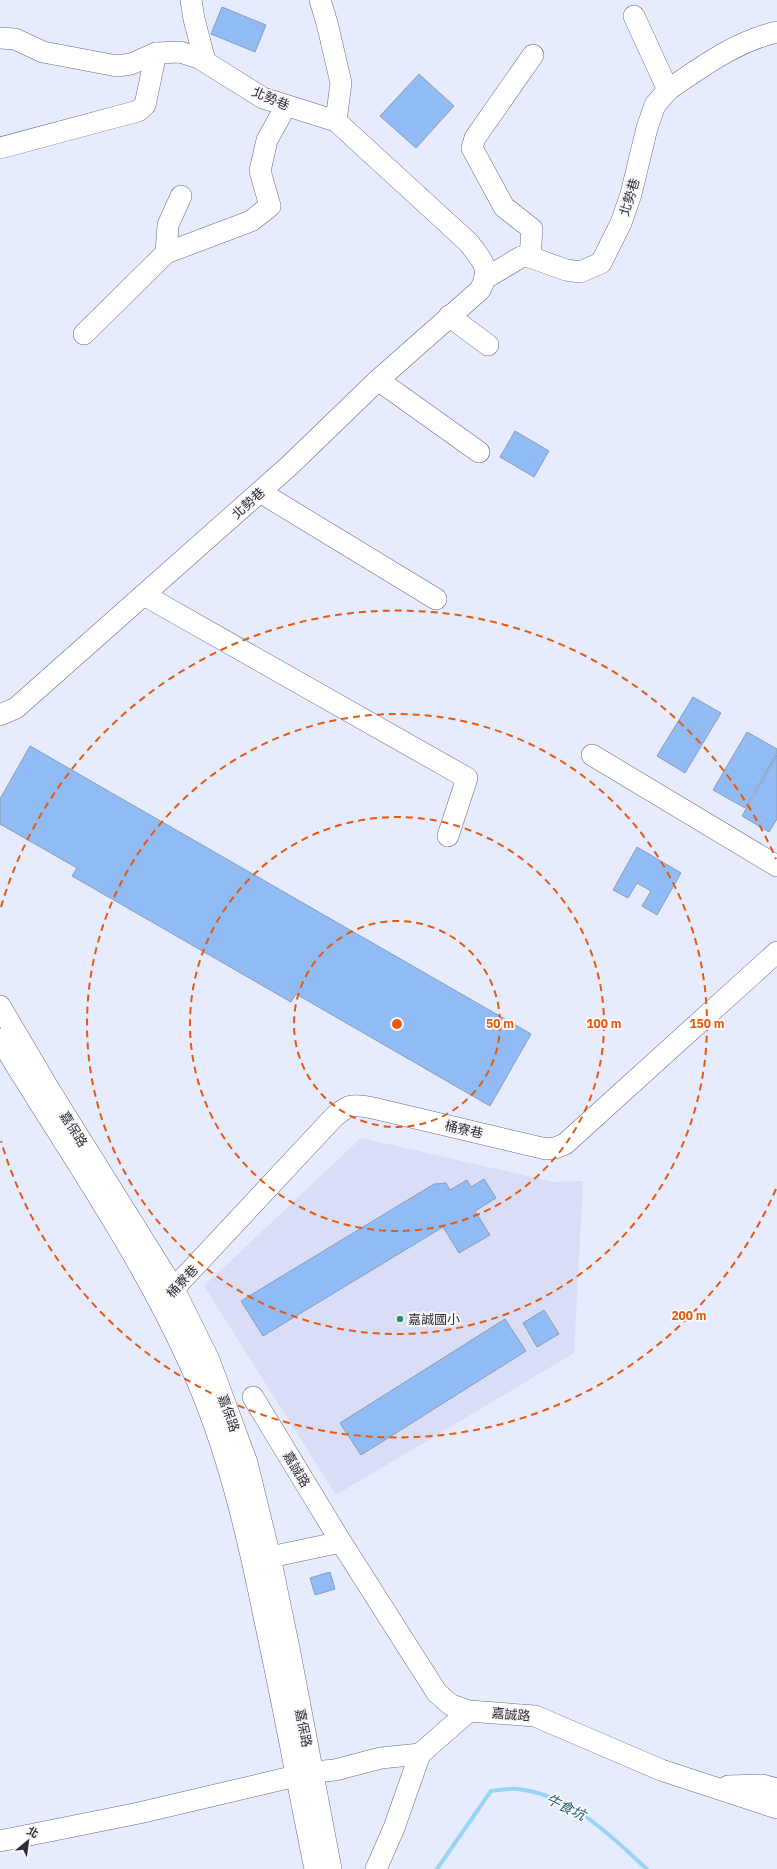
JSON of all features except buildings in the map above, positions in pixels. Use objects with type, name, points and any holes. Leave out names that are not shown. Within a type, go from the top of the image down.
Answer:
[{"type":"street","points":[[191,0],[194,19],[205,61]]},
{"type":"street","points":[[321,1],[341,83],[336,121]]},
{"type":"street","points":[[634,16],[668,90]]},
{"type":"street","name":"北勢巷","points":[[0,715],[16,708],[289,466],[378,380],[480,290],[486,278],[521,257],[530,257],[566,270],[580,272],[601,263],[621,223],[631,194],[647,128],[655,105],[668,90],[710,61],[741,46],[777,32]]},
{"type":"street","name":"北勢巷","points":[[0,38],[15,40],[43,52],[117,66],[131,64],[156,53],[180,52],[205,61],[262,98],[336,121],[469,243],[484,263],[486,278]]},
{"type":"street","points":[[0,148],[138,111],[145,105],[156,53]]},
{"type":"street","points":[[530,257],[532,228],[504,207],[472,148],[475,138],[533,55]]},
{"type":"street","points":[[84,334],[166,253],[251,221],[270,206],[260,171],[267,140],[286,106]]},
{"type":"street","points":[[166,253],[168,225],[181,196]]},
{"type":"street","points":[[449,316],[488,344]]},
{"type":"street","points":[[378,380],[479,452]]},
{"type":"street","points":[[260,492],[436,599]]},
{"type":"street","points":[[144,595],[467,778],[448,836]]},
{"type":"street","points":[[592,755],[777,866]]},
{"type":"street","name":"桶寮巷","points":[[167,1296],[328,1123],[347,1106],[359,1105],[546,1149],[555,1148],[565,1144],[777,952]]},
{"type":"street","name":"嘉保路","points":[[0,1006],[167,1296],[237,1498],[261,1559],[305,1774],[331,1869]]},
{"type":"street","name":"嘉保路","points":[[0,1039],[167,1296]]},
{"type":"street","name":"嘉誠路","points":[[253,1397],[437,1693],[451,1705],[469,1711],[536,1716],[660,1770],[715,1786],[777,1808]]},
{"type":"street","points":[[261,1559],[342,1542]]},
{"type":"street","points":[[376,1869],[394,1828],[420,1754],[469,1711]]},
{"type":"street","points":[[0,1841],[132,1815],[305,1774],[335,1770],[380,1758],[420,1754]]},
{"type":"street","name":"嘉保路","points":[[305,1774],[314,1869]]},
{"type":"street","points":[[715,1786],[762,1785],[777,1789]]},
{"type":"shaded area","name":"嘉誠國小","points":[[361,1138],[554,1182],[583,1181],[574,1353],[336,1495],[204,1286]]},
{"type":"waterway","name":"牛食坑","points":[[437,1869],[491,1791],[512,1789],[538,1793],[573,1808],[604,1830],[647,1869]]},
{"type":"place","name":"嘉誠國小","points":[[400,1319]]}]
